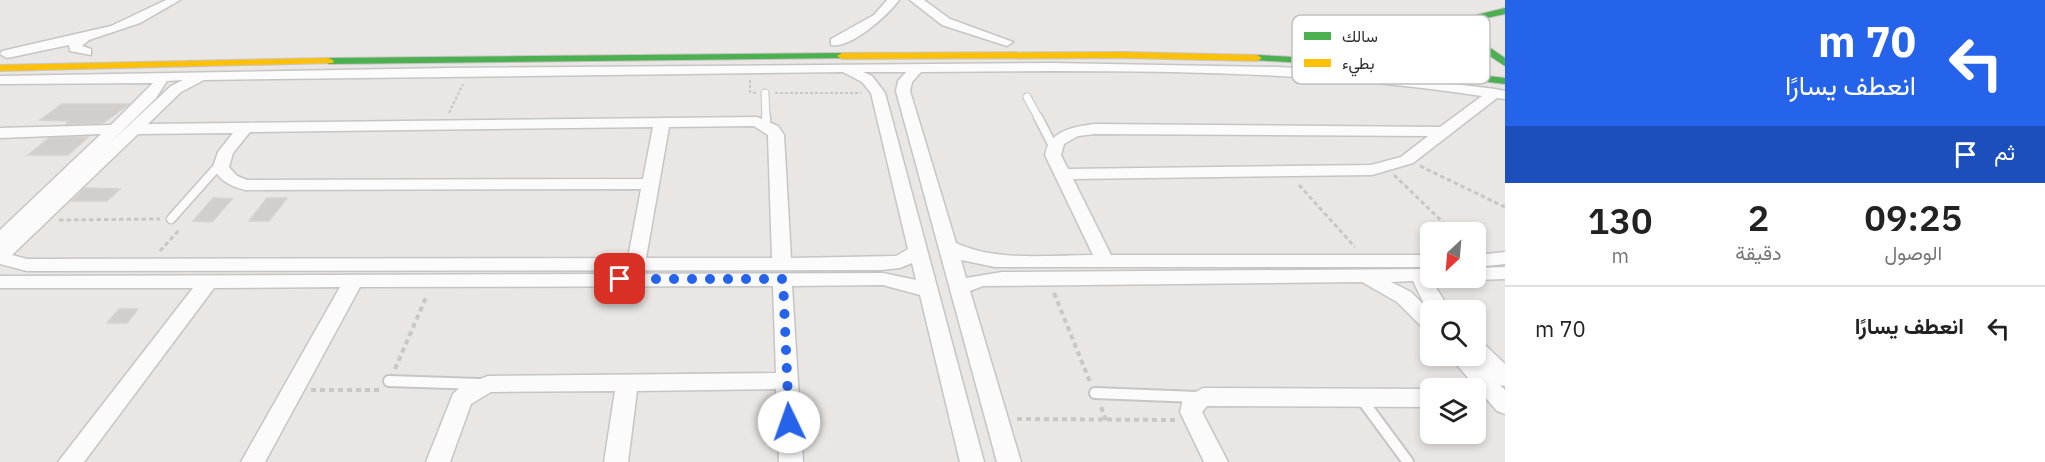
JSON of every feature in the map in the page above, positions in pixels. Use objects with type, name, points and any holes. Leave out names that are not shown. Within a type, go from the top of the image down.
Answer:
[{"type":"street","points":[[3,54],[85,37],[135,20],[174,0]]},
{"type":"street","points":[[836,42],[878,18],[893,0]]},
{"type":"street","points":[[916,0],[946,22],[1007,42]]},
{"type":"street","points":[[1488,15],[1505,10]]},
{"type":"street","points":[[85,37],[75,45],[75,48],[86,52]]},
{"type":"street","points":[[750,42],[1258,44],[1270,58]]},
{"type":"street","points":[[3,54],[410,46]]},
{"type":"street","points":[[1490,53],[1505,63]]},
{"type":"street","points":[[0,80],[469,71],[917,68],[1084,62],[1292,59]]},
{"type":"street","points":[[0,69],[415,60],[1084,62],[1292,71]]},
{"type":"street","points":[[839,68],[867,79],[878,93],[972,462]]},
{"type":"street","points":[[917,68],[905,81],[903,91],[1009,462]]},
{"type":"street","points":[[30,220],[134,129],[169,95],[185,83],[205,75]]},
{"type":"street","points":[[159,76],[159,83],[151,95],[115,129],[0,250],[14,263],[27,265],[636,264],[782,271]]},
{"type":"street","points":[[1440,84],[1502,90]]},
{"type":"street","points":[[1472,84],[1502,90]]},
{"type":"street","points":[[1062,174],[1356,172],[1387,167],[1407,159],[1502,90]]},
{"type":"street","points":[[151,95],[169,95]]},
{"type":"street","points":[[134,129],[746,120],[766,124],[776,135],[791,462]]},
{"type":"street","points":[[636,264],[663,121]]},
{"type":"street","points":[[246,127],[224,154],[220,164],[222,174],[230,181],[264,186],[651,184]]},
{"type":"street","points":[[1,134],[115,129]]},
{"type":"street","points":[[1105,261],[1053,154],[1053,146],[1068,134],[1095,129],[1445,132]]},
{"type":"street","points":[[947,246],[982,260],[1420,270]]},
{"type":"street","points":[[0,282],[354,280],[882,271],[918,251]]},
{"type":"street","points":[[1486,260],[1505,258]]},
{"type":"street","points":[[960,288],[980,280],[1366,268],[1404,297],[1420,313]]},
{"type":"street","points":[[882,271],[928,291]]},
{"type":"street","points":[[1486,274],[1505,273]]},
{"type":"street","points":[[70,462],[210,280]]},
{"type":"street","points":[[253,462],[354,280]]},
{"type":"street","points":[[1486,365],[1503,394]]},
{"type":"street","points":[[1471,366],[1503,394]]},
{"type":"street","points":[[438,462],[461,400],[468,393],[488,384],[787,381]]},
{"type":"street","points":[[616,462],[627,382]]},
{"type":"street","points":[[1486,397],[1503,394]]},
{"type":"street","points":[[1216,462],[1195,420],[1191,405],[1203,397],[1420,398]]},
{"type":"lane","points":[[765,93],[766,124]]},
{"type":"lane","points":[[1027,97],[1053,146]]},
{"type":"lane","points":[[171,219],[220,164]]},
{"type":"lane","points":[[389,381],[488,384]]},
{"type":"lane","points":[[1095,393],[1203,397]]},
{"type":"lane","points":[[1360,397],[1408,462]]},
{"type":"path","points":[[749,68],[750,92],[878,93]]},
{"type":"path","points":[[444,124],[469,71]]},
{"type":"path","points":[[1407,159],[1505,207]]},
{"type":"path","points":[[1387,167],[1443,222]]},
{"type":"path","points":[[1288,172],[1366,268]]},
{"type":"path","points":[[30,220],[187,219],[149,265]]},
{"type":"path","points":[[1048,278],[1106,420]]},
{"type":"path","points":[[292,390],[380,390],[387,387],[433,279]]},
{"type":"path","points":[[997,419],[1195,420]]},
{"type":"building","points":[[62,104],[129,104],[103,123],[66,124],[69,121],[40,120]]},
{"type":"building","points":[[88,137],[68,155],[28,155],[49,138]]},
{"type":"building","points":[[85,188],[120,189],[107,201],[72,201]]},
{"type":"building","points":[[213,198],[232,199],[212,222],[193,221]]},
{"type":"building","points":[[267,198],[287,198],[269,221],[249,221]]},
{"type":"building","points":[[119,309],[138,309],[127,323],[107,323]]},
{"type":"traffic: fast","points":[[1488,15],[1505,11]]},
{"type":"traffic: fast","points":[[1490,53],[1505,63]]},
{"type":"traffic: fast","points":[[329,61],[842,56]]},
{"type":"traffic: fast","points":[[1257,58],[1292,60]]},
{"type":"traffic: fast","points":[[1490,79],[1505,81]]},
{"type":"traffic: slow","points":[[842,56],[1123,55],[1257,58]]},
{"type":"traffic: slow","points":[[0,68],[329,61]]},
{"type":"route","points":[[620,279],[783,279],[789,422]]}]
